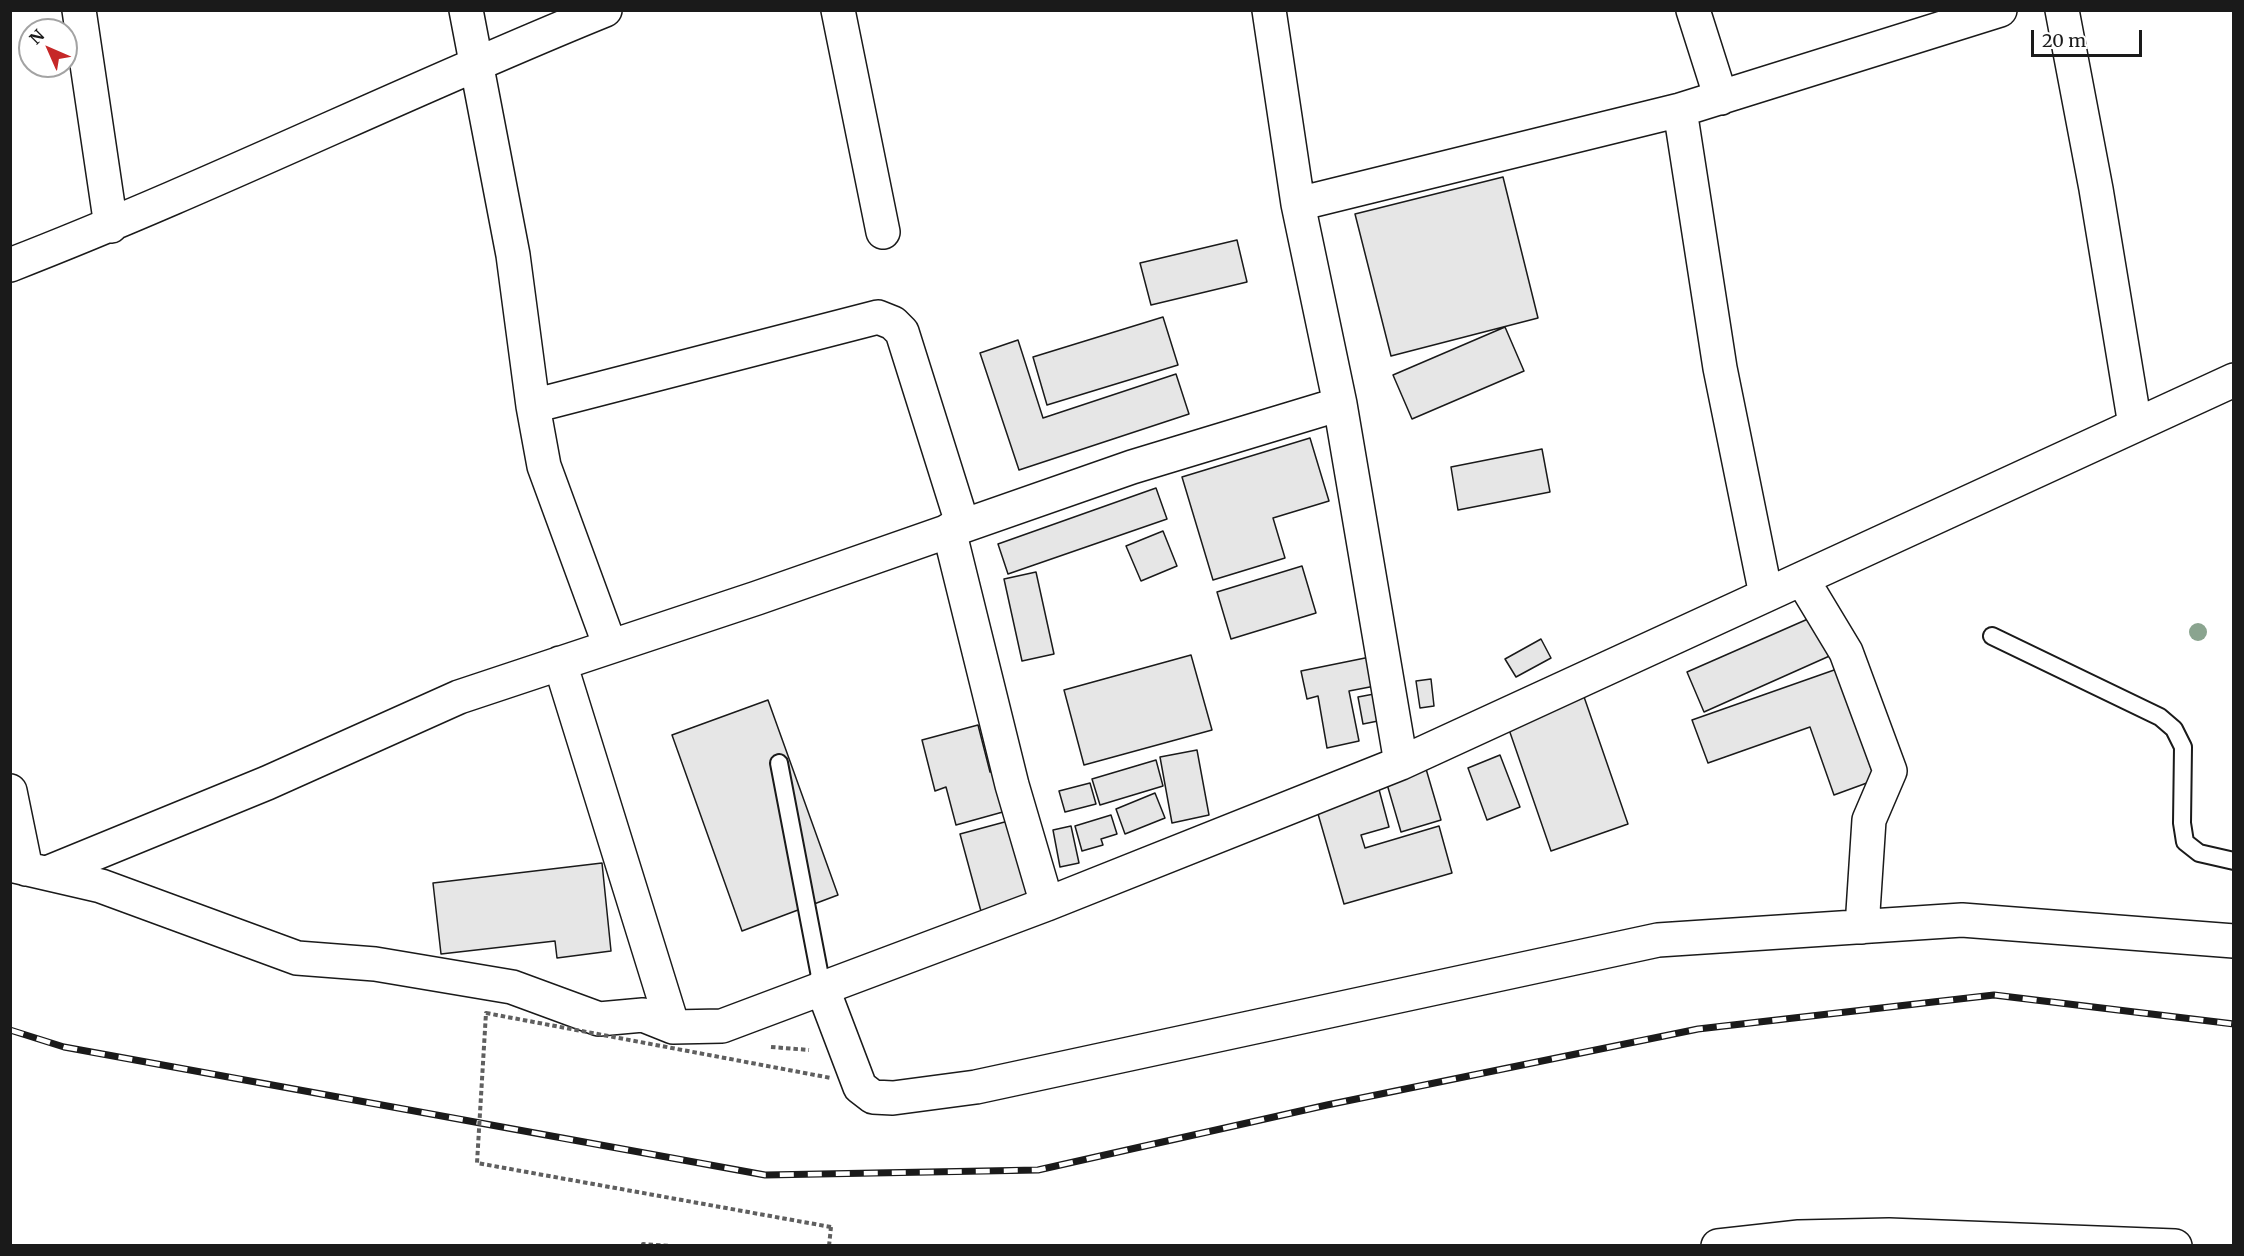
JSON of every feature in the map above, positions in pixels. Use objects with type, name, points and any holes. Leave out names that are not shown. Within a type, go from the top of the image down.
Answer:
[{"type":"street","points":[[79,10],[111,226]]},
{"type":"street","points":[[466,10],[513,255],[533,406],[544,466],[610,646]]},
{"type":"street","points":[[10,265],[111,226],[477,62],[605,10]]},
{"type":"street","points":[[838,10],[883,232]]},
{"type":"street","points":[[1269,10],[1298,204],[1340,404],[1401,763]]},
{"type":"street","points":[[1693,10],[1721,98]]},
{"type":"street","points":[[1298,204],[1680,110],[2001,10]]},
{"type":"street","points":[[2062,10],[2096,189],[2135,425]]},
{"type":"street","points":[[1680,110],[1720,368],[1766,595]]},
{"type":"street","points":[[533,406],[878,317],[893,322],[902,332],[956,528],[1012,785],[1047,904]]},
{"type":"street","points":[[28,869],[101,886],[297,958],[375,964],[512,987],[599,1019],[643,1015],[673,1027],[722,1026],[1047,904],[1401,763],[2234,380]]},
{"type":"street","points":[[28,869],[267,783],[459,697],[757,598],[1132,467],[1340,404]]},
{"type":"street","points":[[1802,579],[1846,652],[1890,771],[1869,820],[1862,927]]},
{"type":"street","points":[[560,663],[673,1027]]},
{"type":"street","points":[[10,791],[28,869]]},
{"type":"street","points":[[822,987],[860,1087],[873,1097],[893,1098],[976,1087],[1658,940],[1962,920],[2234,941]]},
{"type":"street","points":[[1718,1245],[1799,1237],[1889,1235],[2175,1245]]},
{"type":"lane","points":[[1992,636],[2160,717],[2174,729],[2183,747],[2182,823],[2185,842],[2199,853],[2234,861]]},
{"type":"lane","points":[[779,763],[822,987]]},
{"type":"path","points":[[829,1245],[831,1227],[477,1163],[486,1013],[831,1078]]},
{"type":"path","points":[[643,1245],[671,1245]]},
{"type":"building","points":[[1503,177],[1538,318],[1391,356],[1355,214]]},
{"type":"building","points":[[1237,240],[1247,282],[1151,305],[1140,263]]},
{"type":"building","points":[[1163,317],[1178,365],[1047,405],[1033,357]]},
{"type":"building","points":[[1505,327],[1524,371],[1412,419],[1393,375]]},
{"type":"building","points":[[1018,340],[1043,418],[1176,374],[1189,414],[1019,470],[980,353]]},
{"type":"building","points":[[1310,438],[1329,501],[1273,518],[1285,558],[1213,580],[1182,477]]},
{"type":"building","points":[[1542,449],[1550,492],[1458,510],[1451,467]]},
{"type":"building","points":[[1156,488],[1167,519],[1008,574],[998,544]]},
{"type":"building","points":[[1163,531],[1177,566],[1141,581],[1126,546]]},
{"type":"building","points":[[1302,566],[1316,613],[1231,639],[1217,592]]},
{"type":"building","points":[[1036,572],[1054,654],[1022,661],[1004,579]]},
{"type":"building","points":[[1817,615],[1834,654],[1704,712],[1687,672]]},
{"type":"building","points":[[1541,639],[1551,658],[1516,677],[1505,659]]},
{"type":"building","points":[[1191,655],[1212,730],[1084,765],[1064,690]]},
{"type":"building","points":[[1370,657],[1375,686],[1349,691],[1359,741],[1327,748],[1318,696],[1307,699],[1301,671]]},
{"type":"building","points":[[1837,669],[1875,780],[1834,795],[1810,727],[1708,763],[1692,720]]},
{"type":"building","points":[[1431,679],[1434,706],[1420,708],[1416,681]]},
{"type":"building","points":[[1582,691],[1628,824],[1551,851],[1505,718]]},
{"type":"building","points":[[1374,694],[1378,721],[1363,724],[1358,697]]},
{"type":"building","points":[[768,700],[838,895],[742,931],[672,735]]},
{"type":"building","points":[[978,725],[990,772],[1000,770],[1010,810],[956,825],[946,787],[935,791],[922,740]]},
{"type":"building","points":[[1197,750],[1209,815],[1172,823],[1160,757]]},
{"type":"building","points":[[1500,755],[1520,807],[1487,820],[1468,768]]},
{"type":"building","points":[[1156,760],[1163,786],[1100,805],[1092,779]]},
{"type":"building","points":[[1424,762],[1441,820],[1401,832],[1384,774]]},
{"type":"building","points":[[1377,782],[1389,827],[1361,835],[1365,848],[1439,826],[1452,873],[1344,904],[1314,800]]},
{"type":"building","points":[[1090,783],[1096,804],[1065,812],[1059,791]]},
{"type":"building","points":[[1155,793],[1165,818],[1125,834],[1116,809]]},
{"type":"building","points":[[1111,815],[1117,834],[1101,839],[1103,845],[1082,851],[1075,826]]},
{"type":"building","points":[[1012,820],[1032,901],[982,915],[960,834]]},
{"type":"building","points":[[1071,826],[1079,863],[1060,867],[1053,830]]},
{"type":"building","points":[[602,863],[611,951],[557,958],[555,941],[441,954],[433,883]]},
{"type":"railway","points":[[10,1030],[64,1047],[765,1175],[1038,1170],[1327,1105],[1698,1029],[1994,995],[2234,1024]]}]
